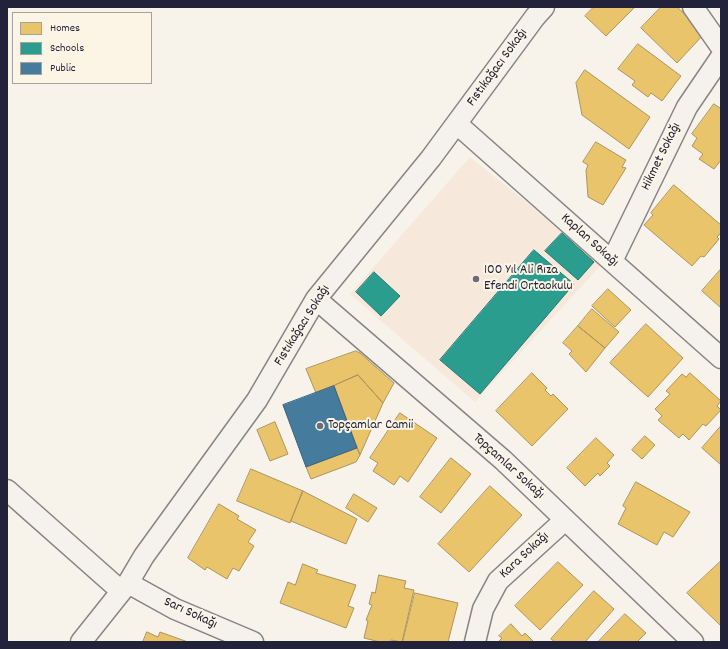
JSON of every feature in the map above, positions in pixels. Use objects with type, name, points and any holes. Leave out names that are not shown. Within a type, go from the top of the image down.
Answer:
[{"type":"street","points":[[694,7],[721,47]]},
{"type":"street","name":"Fıstıkağacı Sokağı","points":[[80,642],[125,587],[144,556],[257,400],[316,299],[457,124],[539,10]]},
{"type":"street","name":"Hikmet Sokağı","points":[[612,262],[687,107],[721,57]]},
{"type":"street","name":"Kaplan Sokağı","points":[[457,124],[721,358]]},
{"type":"street","name":"Topçamlar Sokağı","points":[[316,299],[503,460],[693,642]]},
{"type":"street","name":"Sarı Sokağı","points":[[7,490],[125,587],[253,642]]},
{"type":"street","name":"Kara Sokağı","points":[[475,642],[483,609],[498,581],[565,520]]},
{"type":"shaded area","name":"100 Yıl Ali Rıza Efendi Ortaokulu","points":[[470,157],[603,263],[475,402],[350,294]]},
{"type":"building: Homes","points":[[594,7],[635,7],[606,36],[585,16]]},
{"type":"building: Homes","points":[[661,7],[677,7],[705,33],[677,63],[641,28]]},
{"type":"building: Homes","points":[[638,44],[681,76],[662,101],[651,93],[648,97],[632,85],[635,81],[618,69]]},
{"type":"building: Homes","points":[[585,70],[650,117],[629,149],[582,115],[576,83]]},
{"type":"building: Homes","points":[[714,104],[720,108],[721,106],[721,160],[714,169],[699,159],[703,154],[692,146],[697,138],[692,134]]},
{"type":"building: Homes","points":[[596,142],[626,160],[622,167],[626,168],[603,205],[588,197],[586,170],[588,165],[583,162]]},
{"type":"building: Homes","points":[[674,185],[721,225],[721,233],[717,237],[719,239],[704,257],[701,256],[692,266],[644,225],[653,215],[651,213]]},
{"type":"building: Homes","points":[[721,269],[721,308],[702,291]]},
{"type":"building: Homes","points":[[608,289],[631,310],[615,327],[592,306]]},
{"type":"building: Homes","points":[[592,309],[619,332],[605,348],[578,326]]},
{"type":"building: Homes","points":[[646,324],[683,358],[648,397],[610,363]]},
{"type":"building: Homes","points":[[578,326],[605,348],[586,372],[569,354],[572,351],[563,343]]},
{"type":"building: Homes","points":[[356,351],[394,383],[383,403],[358,375],[316,393],[306,369]]},
{"type":"building: Homes","points":[[532,373],[547,388],[545,390],[551,396],[553,394],[568,409],[532,446],[496,411]]},
{"type":"building: Homes","points":[[690,373],[721,401],[717,406],[721,410],[706,426],[703,424],[689,440],[683,434],[679,438],[658,420],[662,416],[655,409],[670,394],[666,391],[682,374],[686,377]]},
{"type":"building: Homes","points":[[358,375],[383,403],[360,455],[334,386]]},
{"type":"building: Homes","points":[[400,413],[437,438],[408,482],[400,476],[394,485],[373,471],[378,463],[370,458]]},
{"type":"building: Homes","points":[[275,422],[288,454],[270,461],[257,430]]},
{"type":"building: Homes","points":[[721,426],[721,465],[702,448]]},
{"type":"building: Homes","points":[[645,436],[655,445],[642,459],[632,450]]},
{"type":"building: Homes","points":[[596,438],[614,455],[607,463],[610,466],[600,476],[598,473],[585,486],[567,468]]},
{"type":"building: Homes","points":[[357,448],[360,455],[356,462],[311,479],[306,467]]},
{"type":"building: Homes","points":[[451,458],[471,474],[441,513],[420,497]]},
{"type":"building: Homes","points":[[251,469],[303,491],[290,523],[237,501]]},
{"type":"building: Homes","points":[[636,482],[690,512],[673,537],[664,532],[657,545],[618,524],[626,508],[623,506]]},
{"type":"building: Homes","points":[[490,486],[522,515],[469,572],[438,544]]},
{"type":"building: Homes","points":[[303,491],[357,519],[346,544],[291,521]]},
{"type":"building: Homes","points":[[354,494],[377,508],[368,522],[346,508]]},
{"type":"building: Homes","points":[[219,504],[239,516],[237,519],[256,530],[248,542],[254,546],[239,571],[233,568],[227,579],[207,567],[205,570],[188,558]]},
{"type":"building: Homes","points":[[721,561],[721,626],[687,593]]},
{"type":"building: Homes","points":[[558,562],[583,585],[540,630],[515,606]]},
{"type":"building: Homes","points":[[303,564],[318,570],[316,573],[356,585],[348,606],[354,608],[346,628],[280,603],[288,582],[295,585]]},
{"type":"building: Homes","points":[[379,575],[406,581],[404,588],[414,590],[402,642],[391,640],[390,642],[380,642],[364,638],[368,621],[366,620],[372,605],[369,604],[372,592],[375,593]]},
{"type":"building: Homes","points":[[594,591],[614,609],[585,642],[555,642],[551,639]]},
{"type":"building: Homes","points":[[415,593],[458,603],[448,642],[403,642]]},
{"type":"building: Homes","points":[[625,614],[646,633],[637,642],[598,642]]},
{"type":"building: Homes","points":[[511,624],[522,636],[525,633],[534,642],[498,642],[502,638],[499,636]]},
{"type":"building: Homes","points":[[147,632],[158,637],[160,632],[188,642],[143,642]]},
{"type":"building: Schools","points":[[562,233],[594,262],[578,280],[545,251]]},
{"type":"building: Schools","points":[[534,250],[574,284],[480,394],[440,360]]},
{"type":"building: Schools","points":[[374,272],[400,296],[381,316],[356,292]]},
{"type":"building: Public","name":"Topçamlar Camii","points":[[334,386],[357,448],[306,467],[283,405]]},
{"type":"place","name":"100 Yıl Ali Rıza Efendi Ortaokulu","points":[[476,279]]},
{"type":"place","name":"Topçamlar Camii","points":[[320,426]]}]
